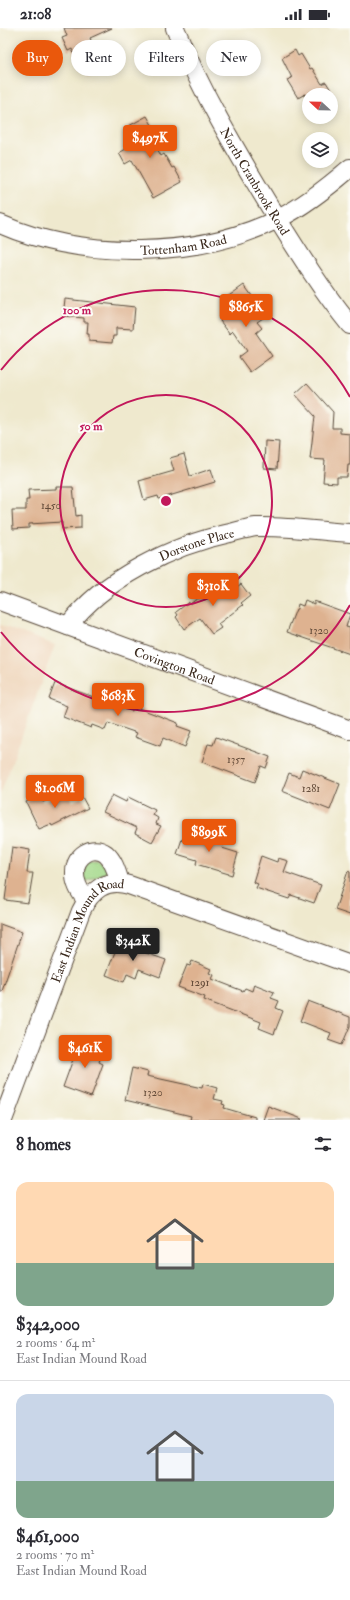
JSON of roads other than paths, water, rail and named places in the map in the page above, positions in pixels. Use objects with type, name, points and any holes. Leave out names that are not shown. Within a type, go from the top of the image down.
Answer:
[{"type":"street","name":"North Cranbrook Road","points":[[175,28],[197,77],[223,128],[316,279],[350,325]]},
{"type":"street","name":"Tottenham Road","points":[[0,224],[28,234],[61,242],[99,248],[142,250],[169,249],[222,239],[240,234],[278,219],[329,186],[350,168]]},
{"type":"street","name":"Dorstone Place","points":[[68,626],[78,612],[107,588],[165,554],[205,539],[255,527],[301,528],[350,533]]},
{"type":"street","name":"Covington Road","points":[[0,601],[350,730]]},
{"type":"street","points":[[86,900],[76,882],[75,871],[77,863],[90,851],[99,851],[106,854],[116,868],[120,882]]},
{"type":"street","name":"East Indian Mound Road","points":[[7,1119],[77,922],[86,900],[102,886],[120,882],[350,964]]}]
